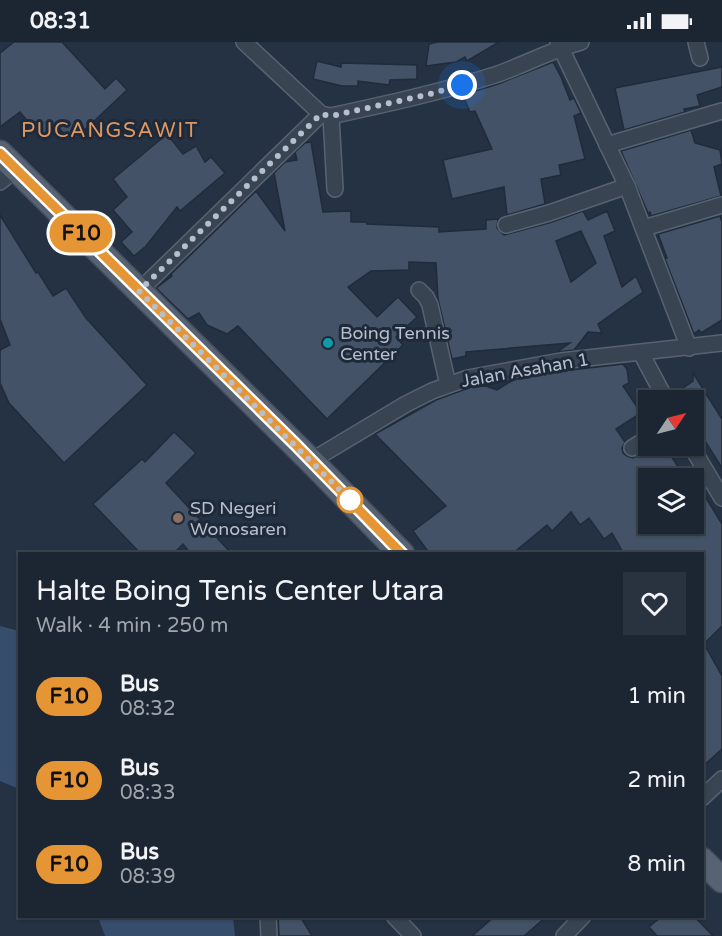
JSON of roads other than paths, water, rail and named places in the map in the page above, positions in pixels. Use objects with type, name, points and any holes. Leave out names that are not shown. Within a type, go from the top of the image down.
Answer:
[{"type":"main road","points":[[5,168],[139,291],[311,461],[399,552]]},
{"type":"main road","points":[[704,862],[722,879]]},
{"type":"street","points":[[244,42],[326,115],[335,189]]},
{"type":"street","points":[[139,291],[326,115],[426,95],[498,74],[560,45],[581,42]]},
{"type":"street","points":[[696,42],[700,58]]},
{"type":"street","points":[[560,45],[627,186],[689,348]]},
{"type":"street","points":[[607,145],[722,111]]},
{"type":"street","points":[[506,225],[627,186]]},
{"type":"street","points":[[644,228],[722,205]]},
{"type":"street","points":[[419,290],[430,305],[448,384]]},
{"type":"street","name":"Jalan Asahan 1","points":[[311,461],[385,416],[448,384],[484,374],[552,363],[722,344]]},
{"type":"street","points":[[641,353],[661,390]]},
{"type":"street","points":[[632,448],[638,444]]},
{"type":"street","points":[[697,456],[722,498]]},
{"type":"street","points":[[704,796],[722,779]]},
{"type":"street","points":[[268,918],[269,936]]},
{"type":"street","points":[[396,918],[413,936]]},
{"type":"street","points":[[564,936],[581,918]]},
{"type":"water","points":[[0,626],[18,631],[18,789],[0,781]]},
{"type":"water","points":[[98,918],[233,918],[235,936],[105,936]]},
{"type":"place","name":"Boing Tennis Center","points":[[328,343]]},
{"type":"place","name":"SD Negeri Wonosaren","points":[[178,518]]},
{"type":"district","name":"PUCANGSAWIT","points":[[110,130]]}]
